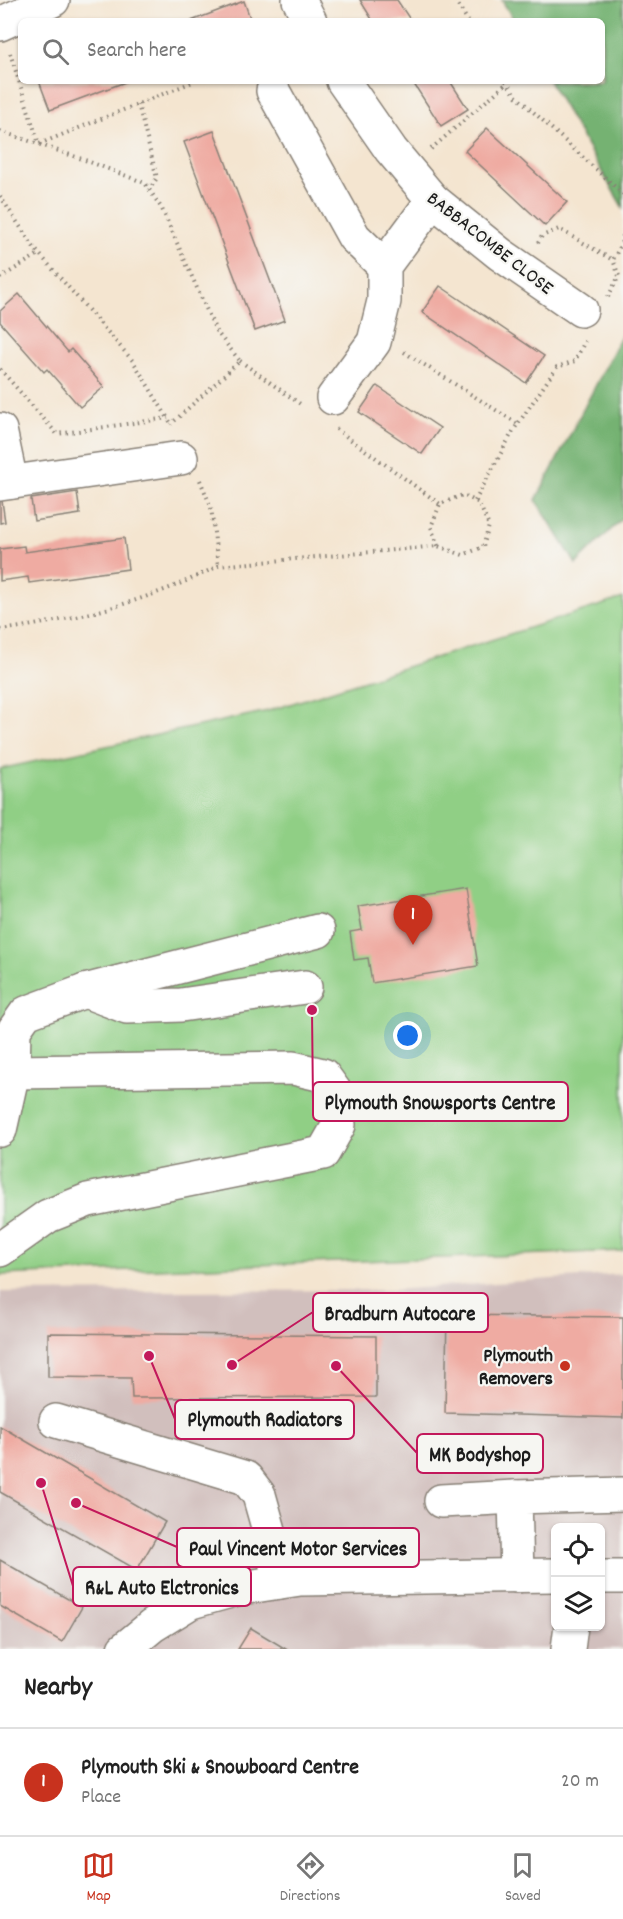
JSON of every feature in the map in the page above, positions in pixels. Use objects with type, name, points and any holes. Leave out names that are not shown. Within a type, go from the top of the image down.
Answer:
[{"type":"street","points":[[0,24],[53,0]]},
{"type":"street","points":[[299,0],[308,18]]},
{"type":"street","name":"BABBACOMBE CLOSE","points":[[345,84],[391,150],[433,200],[521,269],[592,316]]},
{"type":"street","points":[[273,91],[354,237],[384,266]]},
{"type":"street","points":[[322,410],[374,342],[384,301],[384,266],[433,200]]},
{"type":"street","points":[[0,430],[5,483],[186,456]]},
{"type":"street","points":[[0,1130],[13,1072],[15,1030],[26,1013],[85,990],[318,931]]},
{"type":"street","points":[[85,990],[127,1007],[181,1005],[305,987]]},
{"type":"street","points":[[0,1250],[48,1216],[88,1200],[323,1153],[339,1125],[336,1093],[323,1075],[292,1068],[13,1072]]},
{"type":"street","points":[[56,1421],[246,1478],[259,1495],[270,1534],[279,1582]]},
{"type":"street","points":[[441,1501],[623,1494]]},
{"type":"street","points":[[515,1497],[517,1576]]},
{"type":"street","points":[[124,1649],[152,1626],[191,1602],[241,1588],[300,1579],[551,1575]]},
{"type":"street","points":[[605,1577],[623,1577]]},
{"type":"street","points":[[568,1649],[570,1631]]},
{"type":"path","points":[[455,0],[466,18]]},
{"type":"path","points":[[459,7],[461,0]]},
{"type":"path","points":[[0,24],[18,79]]},
{"type":"path","points":[[20,84],[39,144]]},
{"type":"path","points":[[39,144],[188,84]]},
{"type":"path","points":[[407,170],[505,84]]},
{"type":"path","points":[[508,84],[516,96],[623,194]]},
{"type":"path","points":[[138,104],[157,178],[149,190]]},
{"type":"path","points":[[0,130],[145,183],[162,209],[216,331],[240,361],[322,410],[440,504]]},
{"type":"path","points":[[0,196],[39,254],[133,361],[168,418],[211,507],[218,566]]},
{"type":"path","points":[[475,501],[518,424],[557,366],[575,361],[592,316],[621,276],[613,260],[559,229],[542,236],[521,269]]},
{"type":"path","points":[[613,260],[623,235]]},
{"type":"path","points":[[0,278],[39,254]]},
{"type":"path","points":[[376,333],[518,424]]},
{"type":"path","points":[[171,424],[240,361]]},
{"type":"path","points":[[0,369],[57,434],[168,418]]},
{"type":"path","points":[[0,630],[46,624],[121,606],[189,581],[218,566],[438,546],[463,555],[483,547],[489,526],[479,503],[463,495],[440,504],[431,527],[438,546]]},
{"type":"shaded area","points":[[623,1274],[623,1649],[0,1649],[0,1292],[393,1290]]},
{"type":"green space","points":[[502,0],[623,0],[623,208],[551,84],[605,84],[605,18],[512,18]]},
{"type":"green space","points":[[623,333],[623,518],[576,564],[536,500]]},
{"type":"green space","points":[[623,598],[623,1251],[0,1275],[0,769],[268,711]]},
{"type":"building","points":[[360,0],[397,0],[409,18],[371,18]]},
{"type":"building","points":[[244,1],[250,18],[199,18]]},
{"type":"building","points":[[40,84],[120,84],[50,110]]},
{"type":"building","points":[[414,84],[452,84],[468,109],[441,126]]},
{"type":"building","points":[[487,128],[567,202],[545,226],[465,151]]},
{"type":"building","points":[[214,131],[285,320],[255,331],[184,142]]},
{"type":"building","points":[[440,286],[544,356],[526,383],[422,312]]},
{"type":"building","points":[[19,294],[68,352],[71,349],[104,387],[80,407],[47,369],[44,372],[0,322],[0,311]]},
{"type":"building","points":[[377,386],[440,428],[422,454],[359,412]]},
{"type":"building","points":[[77,492],[80,514],[34,521],[31,499]]},
{"type":"building","points":[[0,501],[2,501],[5,522],[0,523]]},
{"type":"building","points":[[124,538],[128,569],[29,583],[28,577],[0,581],[0,549],[24,546],[25,552]]},
{"type":"building","points":[[466,889],[478,966],[372,983],[368,958],[354,960],[350,932],[362,930],[358,906]]},
{"type":"building","name":"Plymouth Removers","points":[[447,1315],[623,1317],[623,1418],[445,1413]]},
{"type":"building","points":[[48,1333],[376,1336],[376,1397],[132,1398],[131,1378],[48,1377]]},
{"type":"building","points":[[0,1426],[165,1522],[137,1570],[0,1492]]},
{"type":"building","points":[[0,1560],[82,1607],[62,1642],[0,1606]]},
{"type":"building","points":[[251,1628],[286,1649],[238,1649]]},
{"type":"place","name":"Plymouth Ski & Snowboard Centre","points":[[413,945]]},
{"type":"place","name":"Plymouth Snowsports Centre","points":[[312,1010]]},
{"type":"place","name":"Plymouth Radiators","points":[[149,1356]]},
{"type":"place","name":"Bradburn Autocare","points":[[232,1365]]},
{"type":"place","name":"MK Bodyshop","points":[[336,1366]]},
{"type":"place","name":"Plymouth Removers","points":[[565,1366]]},
{"type":"place","name":"R&L Auto Elctronics","points":[[41,1483]]},
{"type":"place","name":"Paul Vincent Motor Services","points":[[76,1503]]}]
